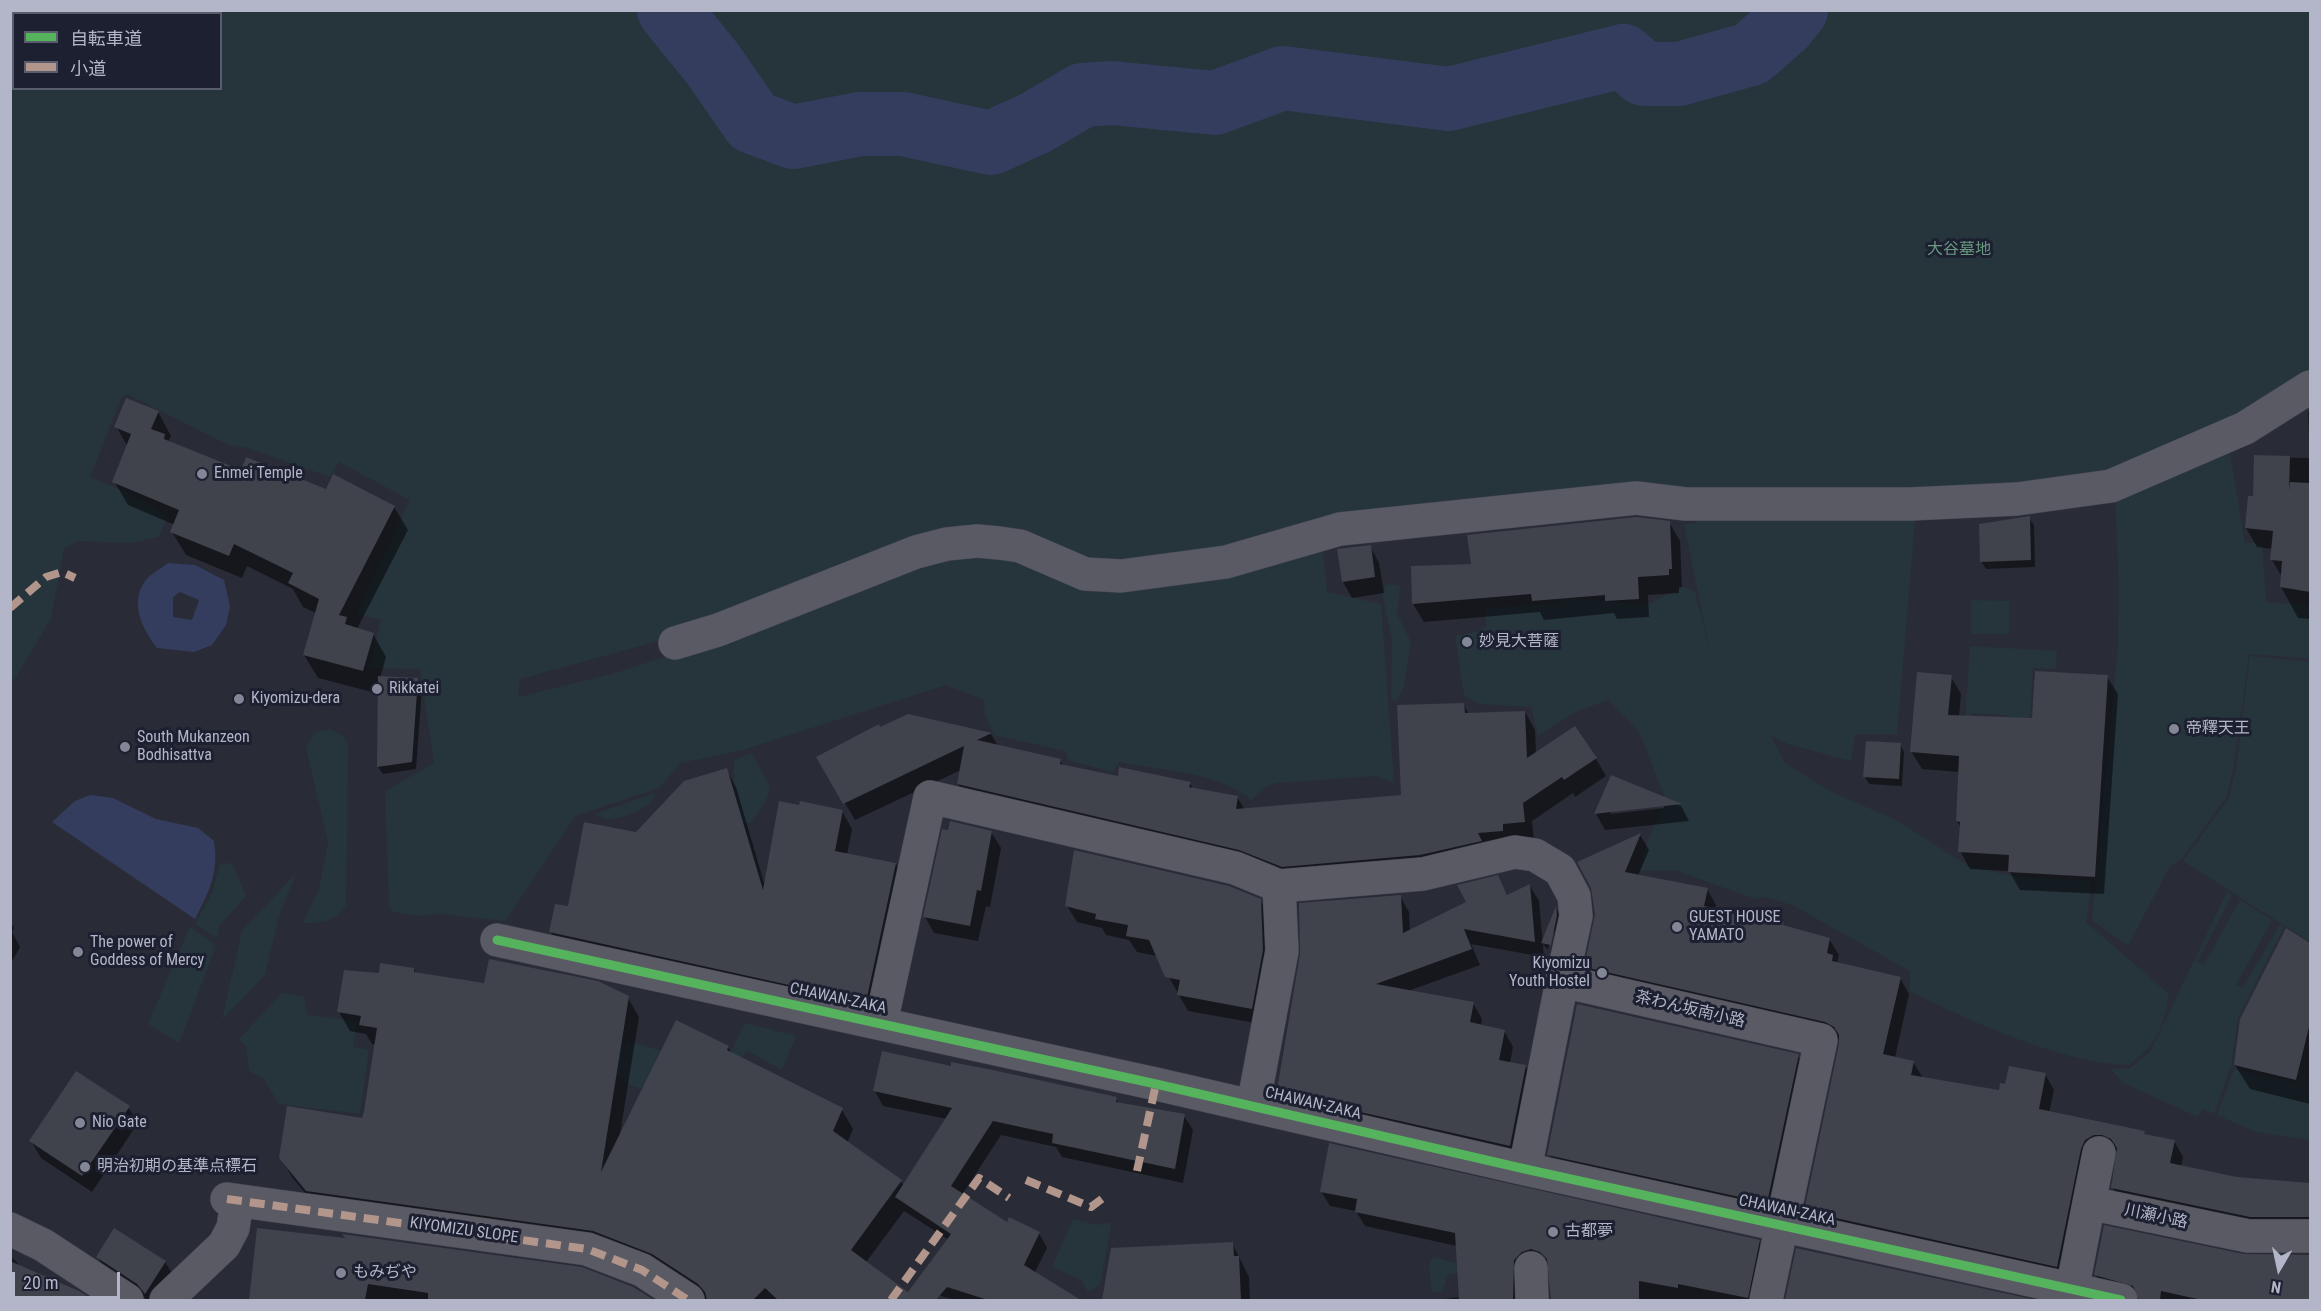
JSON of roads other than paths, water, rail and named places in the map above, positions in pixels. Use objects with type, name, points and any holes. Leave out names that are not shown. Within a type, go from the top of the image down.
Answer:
[{"type":"street","points":[[675,643],[718,630],[916,552],[947,544],[977,541],[1020,546],[1085,574],[1121,576],[1226,562],[1340,529],[1636,498],[1686,504],[1910,504],[2017,499],[2111,486],[2245,428],[2310,387]]},
{"type":"street","points":[[881,1023],[930,797],[1235,868],[1279,886],[1423,874],[1515,852],[1535,855],[1560,870],[1574,896],[1576,916],[1525,1169]]},
{"type":"street","points":[[1253,1106],[1282,951],[1279,886]]},
{"type":"street","name":"CHAWAN-ZAKA","points":[[497,940],[881,1023],[1783,1225],[2025,1290],[2072,1290],[2121,1300]]},
{"type":"street","name":"茶わん坂南小路","points":[[1562,981],[1821,1040],[1783,1225]]},
{"type":"street","points":[[2072,1290],[2099,1153]]},
{"type":"street","name":"KIYOMIZU SLOPE","points":[[166,1300],[224,1245],[232,1228],[232,1200],[587,1249],[642,1270],[688,1300]]},
{"type":"street","name":"川瀬小路","points":[[2089,1203],[2248,1236],[2310,1236]]},
{"type":"street","points":[[1766,1300],[1783,1225]]},
{"type":"street","points":[[10,1228],[43,1245],[127,1300]]},
{"type":"street","points":[[1531,1268],[1532,1300]]},
{"type":"water","points":[[168,563],[195,565],[224,580],[230,606],[226,625],[212,645],[194,652],[157,648],[147,633],[138,607],[140,589],[147,578]],"holes":[[[180,592],[199,600],[192,620],[173,617],[173,597]]]},
{"type":"water","points":[[90,795],[113,798],[156,819],[198,828],[214,841],[215,862],[212,882],[195,919],[52,822],[75,801]]},
{"type":"waterway","points":[[669,10],[712,63],[753,122],[793,137],[860,124],[903,124],[991,143],[1035,123],[1083,95],[1112,93],[1215,103],[1283,78],[1449,99],[1623,56],[1644,74],[1679,74],[1751,54],[1783,26],[1796,10]]},
{"type":"place","name":"Enmei Temple","points":[[202,474]]},
{"type":"place","name":"妙見大菩薩","points":[[1467,642]]},
{"type":"place","name":"Rikkatei","points":[[377,689]]},
{"type":"place","name":"Kiyomizu-dera","points":[[239,699]]},
{"type":"place","name":"帝釋天王","points":[[2174,729]]},
{"type":"place","name":"South Mukanzeon Bodhisattva","points":[[125,747]]},
{"type":"place","name":"GUEST HOUSE YAMATO","points":[[1677,927]]},
{"type":"place","name":"The power of Goddess of Mercy","points":[[78,952]]},
{"type":"place","name":"Kiyomizu Youth Hostel","points":[[1602,973]]},
{"type":"place","name":"Nio Gate","points":[[80,1123]]},
{"type":"place","name":"明治初期の基準点標石","points":[[85,1167]]},
{"type":"place","name":"古都夢","points":[[1553,1232]]},
{"type":"place","name":"もみぢや","points":[[341,1273]]},
{"type":"park label","name":"大谷墓地","points":[[1959,250]]}]
